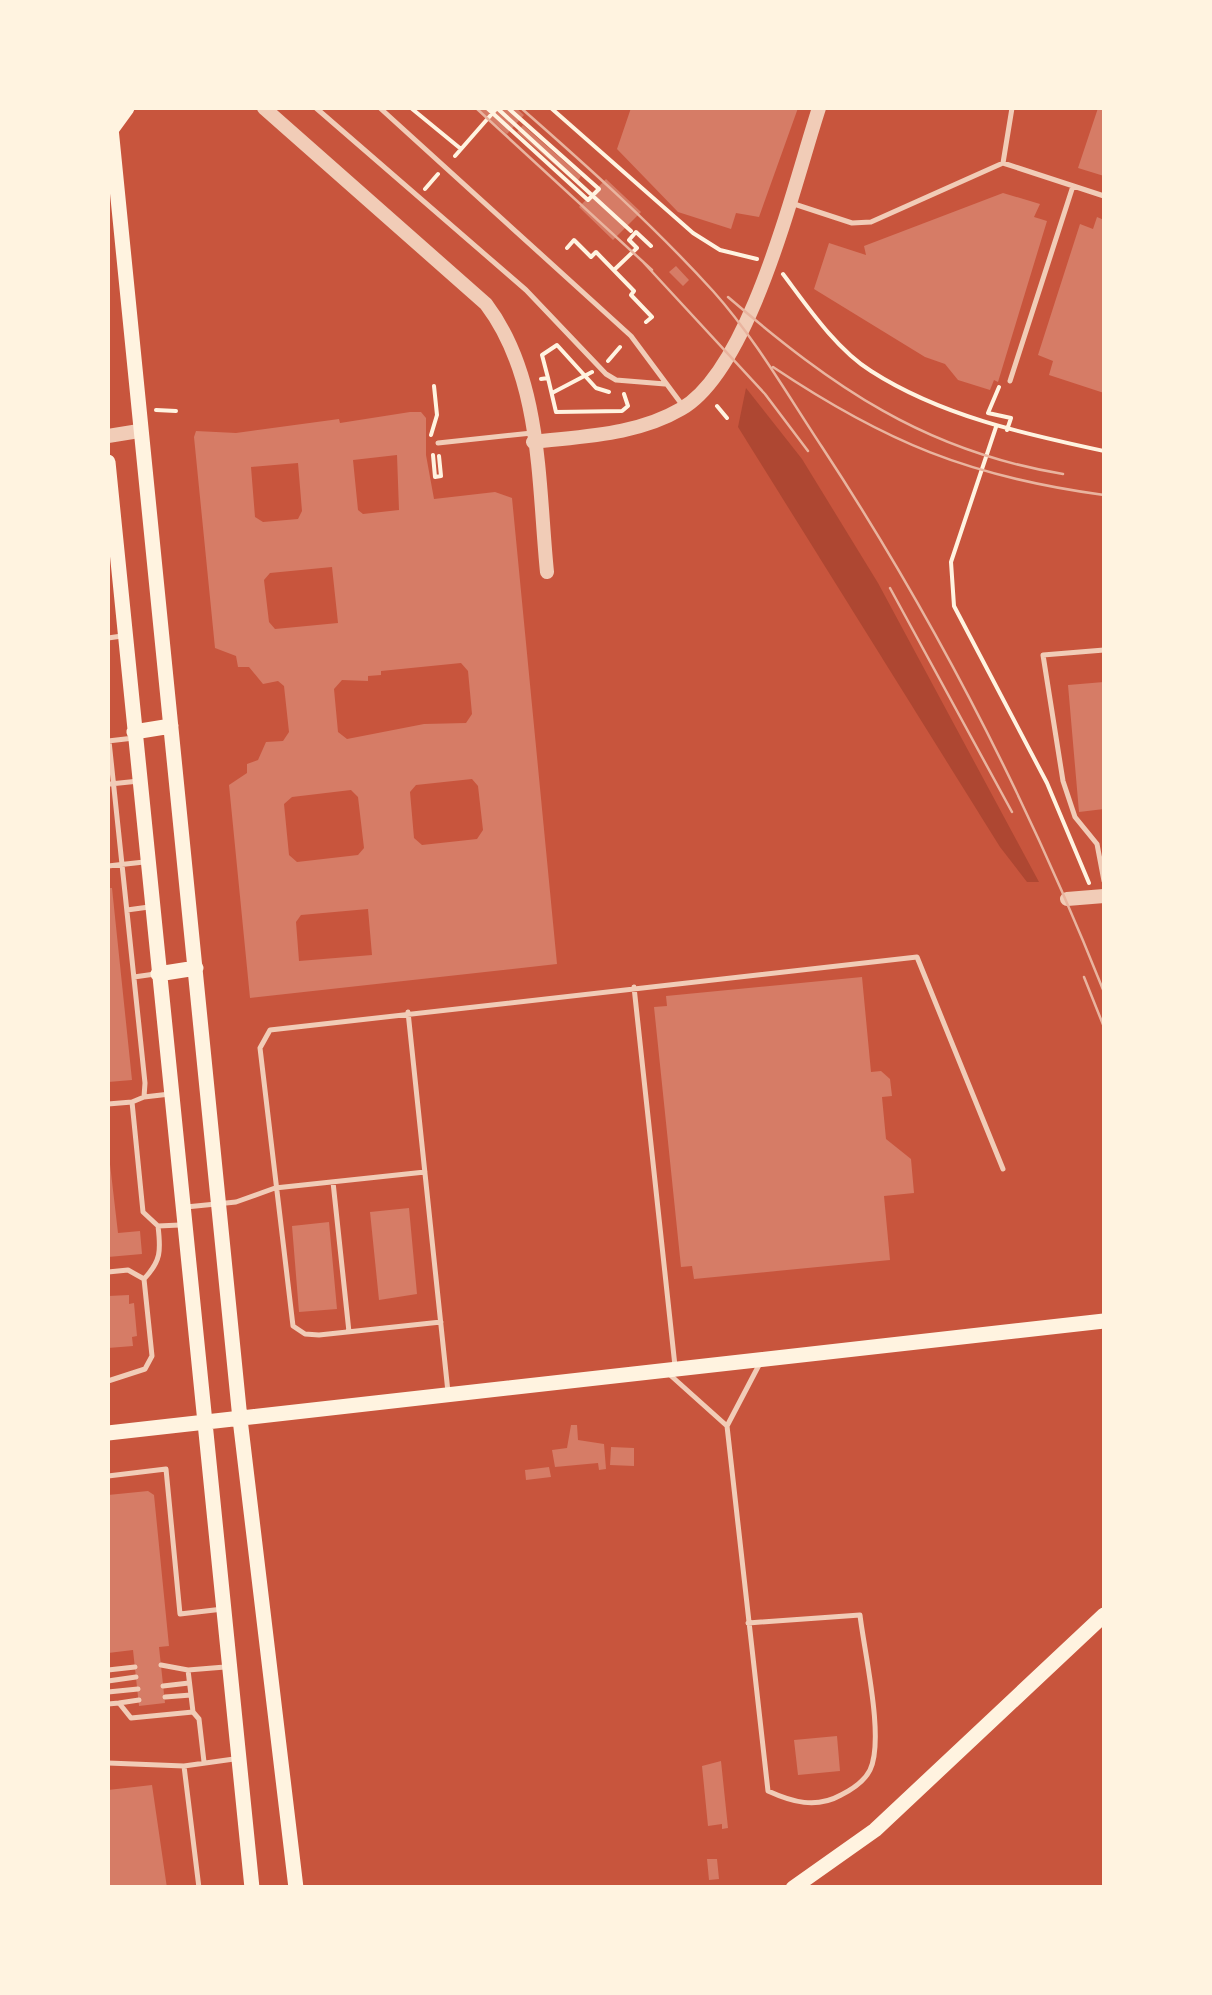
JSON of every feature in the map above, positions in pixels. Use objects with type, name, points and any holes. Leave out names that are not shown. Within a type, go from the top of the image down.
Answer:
[{"type":"main road","points":[[109,108],[114,219],[171,726],[240,1419],[296,1888]]},
{"type":"main road","points":[[112,130],[127,108]]},
{"type":"main road","points":[[108,462],[113,583],[125,636],[252,1888]]},
{"type":"main road","points":[[134,735],[171,726]]},
{"type":"main road","points":[[158,974],[196,968]]},
{"type":"main road","points":[[108,1433],[1104,1321]]},
{"type":"main road","points":[[793,1888],[849,1851],[915,1794],[1104,1615]]},
{"type":"street","points":[[264,108],[486,304],[516,352],[533,438],[547,572]]},
{"type":"street","points":[[533,438],[617,432],[684,408],[708,385],[740,340],[819,108]]},
{"type":"street","points":[[108,436],[139,431]]},
{"type":"street","points":[[1067,899],[1104,896]]},
{"type":"lane","points":[[316,108],[526,290],[606,374],[616,380],[665,384]]},
{"type":"lane","points":[[380,108],[631,336],[684,408]]},
{"type":"lane","points":[[1003,163],[1012,108]]},
{"type":"lane","points":[[788,202],[852,222],[871,222],[1003,163],[1104,196]]},
{"type":"lane","points":[[1010,381],[1073,186]]},
{"type":"lane","points":[[438,443],[533,438]]},
{"type":"lane","points":[[108,638],[125,636]]},
{"type":"lane","points":[[1104,650],[1043,655],[1063,782],[1075,817],[1101,844],[1104,881]]},
{"type":"lane","points":[[134,735],[108,741],[109,784],[127,910],[144,1097]]},
{"type":"lane","points":[[109,784],[139,781]]},
{"type":"lane","points":[[108,866],[147,862]]},
{"type":"lane","points":[[127,910],[152,907]]},
{"type":"lane","points":[[441,1322],[305,1334],[294,1326],[260,1048],[263,1038],[280,1026],[916,957],[1003,1168]]},
{"type":"lane","points":[[134,978],[158,974]]},
{"type":"lane","points":[[634,987],[669,1367],[726,1426]]},
{"type":"lane","points":[[408,1012],[448,1392]]},
{"type":"lane","points":[[108,1104],[170,1094]]},
{"type":"lane","points":[[108,1381],[146,1369],[152,1356],[144,1279],[158,1264],[158,1226],[143,1212],[132,1102]]},
{"type":"lane","points":[[182,1207],[220,1203],[276,1188],[425,1172]]},
{"type":"lane","points":[[333,1182],[350,1332]]},
{"type":"lane","points":[[158,1226],[184,1224]]},
{"type":"lane","points":[[108,1272],[128,1270],[144,1279]]},
{"type":"lane","points":[[748,1623],[860,1615],[875,1746],[870,1769],[857,1786],[829,1802],[792,1802],[768,1790],[748,1623],[726,1426],[763,1358]]},
{"type":"lane","points":[[108,1476],[166,1470],[180,1614],[223,1609]]},
{"type":"lane","points":[[161,1665],[188,1670],[228,1666]]},
{"type":"lane","points":[[108,1670],[135,1667]]},
{"type":"lane","points":[[188,1670],[192,1712],[199,1720],[204,1763]]},
{"type":"lane","points":[[108,1680],[136,1678]]},
{"type":"lane","points":[[163,1686],[190,1683]]},
{"type":"lane","points":[[108,1692],[138,1689]]},
{"type":"lane","points":[[164,1697],[191,1694]]},
{"type":"lane","points":[[108,1704],[139,1700]]},
{"type":"lane","points":[[118,1703],[131,1718],[192,1712]]},
{"type":"lane","points":[[108,1763],[184,1766],[238,1758]]},
{"type":"lane","points":[[184,1766],[198,1888]]},
{"type":"path","points":[[411,108],[461,149]]},
{"type":"path","points":[[487,108],[496,109],[516,124],[651,246]]},
{"type":"path","points":[[496,109],[588,200],[594,195],[599,188],[508,108]]},
{"type":"path","points":[[551,108],[693,232],[720,250],[750,256]]},
{"type":"path","points":[[455,156],[496,109]]},
{"type":"path","points":[[425,189],[438,174]]},
{"type":"path","points":[[614,270],[637,248],[629,240],[634,231]]},
{"type":"path","points":[[566,248],[574,240],[590,257],[596,252],[652,316],[646,322]]},
{"type":"path","points":[[782,273],[849,352],[871,371],[996,428],[1104,451]]},
{"type":"path","points":[[557,345],[584,376],[603,391],[624,394],[628,406],[556,412],[542,356],[557,345]]},
{"type":"path","points":[[608,361],[620,347]]},
{"type":"path","points":[[552,394],[592,372]]},
{"type":"path","points":[[541,378],[548,378]]},
{"type":"path","points":[[1008,390],[997,386],[988,412],[1011,418],[1008,430]]},
{"type":"path","points":[[717,406],[727,418]]},
{"type":"path","points":[[156,410],[176,411]]},
{"type":"path","points":[[996,428],[951,562],[954,606],[1046,784],[1088,882]]},
{"type":"path","points":[[438,443],[441,476]]},
{"type":"shaded area","points":[[746,388],[802,459],[878,583],[1039,882],[1027,882],[1000,847],[738,427]]},
{"type":"building","points":[[477,108],[516,108],[524,115],[507,134]]},
{"type":"building","points":[[631,108],[798,108],[759,217],[736,213],[731,229],[678,212],[617,149]]},
{"type":"building","points":[[1098,108],[1104,108],[1104,176],[1078,168]]},
{"type":"building","points":[[523,125],[581,176],[576,183],[517,132]]},
{"type":"building","points":[[606,179],[641,212],[613,240],[579,207]]},
{"type":"building","points":[[1003,193],[1040,204],[1034,217],[1047,221],[998,382],[994,380],[990,390],[958,380],[945,364],[925,357],[814,289],[829,243],[866,255],[864,246]]},
{"type":"building","points":[[1097,217],[1104,220],[1104,393],[1049,375],[1053,361],[1038,355],[1080,224],[1093,229]]},
{"type":"building","points":[[676,266],[689,280],[683,286],[669,272]]},
{"type":"building","points":[[421,412],[426,418],[426,455],[434,499],[495,492],[512,498],[557,964],[250,998],[229,785],[247,773],[247,764],[258,760],[266,742],[283,741],[289,732],[284,686],[278,681],[263,684],[249,667],[238,667],[236,656],[215,648],[194,437],[196,431],[236,433],[339,419],[340,423]],"holes":[[[397,455],[399,510],[363,514],[358,510],[353,460]],[[298,463],[302,511],[298,519],[263,522],[255,517],[251,467]],[[332,567],[338,623],[275,629],[269,622],[264,580],[270,573]],[[461,663],[468,671],[472,714],[466,723],[424,724],[347,739],[338,732],[334,689],[342,680],[368,681],[368,676],[381,675],[381,671]],[[472,779],[478,786],[483,830],[477,839],[422,845],[414,838],[410,792],[416,785]],[[351,790],[358,797],[364,848],[358,855],[297,862],[289,855],[284,804],[292,797]],[[368,909],[372,955],[299,961],[296,922],[301,915]]]},
{"type":"building","points":[[1104,682],[1104,809],[1079,812],[1068,685]]},
{"type":"building","points":[[108,888],[112,888],[132,1080],[108,1082]]},
{"type":"building","points":[[862,977],[871,1072],[881,1071],[890,1079],[892,1096],[882,1097],[886,1139],[911,1159],[914,1193],[884,1196],[890,1260],[694,1279],[692,1266],[681,1267],[654,1007],[667,1006],[666,996]]},
{"type":"building","points":[[108,1147],[118,1233],[140,1231],[142,1254],[108,1257]]},
{"type":"building","points":[[409,1208],[417,1294],[379,1300],[370,1212]]},
{"type":"building","points":[[329,1222],[337,1309],[299,1312],[292,1226]]},
{"type":"building","points":[[129,1295],[129,1304],[134,1303],[137,1336],[132,1337],[133,1346],[108,1348],[108,1296]]},
{"type":"building","points":[[571,1425],[577,1425],[578,1440],[604,1444],[606,1469],[599,1470],[598,1463],[555,1467],[552,1450],[567,1448]]},
{"type":"building","points":[[611,1447],[634,1448],[634,1466],[610,1465]]},
{"type":"building","points":[[549,1467],[551,1477],[526,1480],[525,1470]]},
{"type":"building","points":[[148,1491],[154,1495],[169,1646],[159,1647],[165,1703],[139,1706],[133,1650],[108,1653],[108,1495]]},
{"type":"building","points":[[837,1736],[840,1771],[798,1775],[794,1740]]},
{"type":"building","points":[[721,1761],[728,1828],[722,1829],[722,1824],[708,1826],[702,1766]]},
{"type":"building","points":[[152,1785],[167,1888],[108,1888],[108,1790]]},
{"type":"building","points":[[707,1859],[717,1859],[719,1879],[709,1880]]},
{"type":"tram line","points":[[476,108],[652,270]]},
{"type":"tram line","points":[[521,108],[691,267],[770,367],[903,578],[977,712],[1044,850],[1104,992]]},
{"type":"tram line","points":[[644,263],[765,394],[808,451]]},
{"type":"tram line","points":[[728,297],[805,359],[883,411],[967,449],[1063,474]]},
{"type":"tram line","points":[[773,367],[853,416],[930,452],[1012,478],[1104,495]]},
{"type":"tram line","points":[[890,588],[1012,812]]},
{"type":"tram line","points":[[1084,977],[1104,1027]]}]
